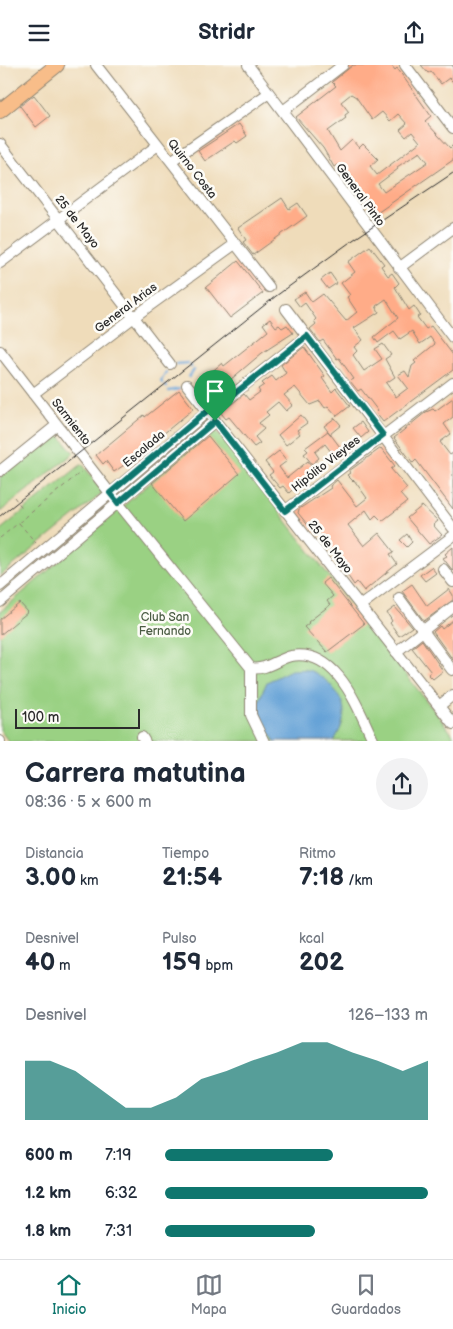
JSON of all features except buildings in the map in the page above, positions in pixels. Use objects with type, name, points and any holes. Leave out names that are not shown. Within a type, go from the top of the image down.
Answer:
[{"type":"main road","points":[[0,111],[57,65]]},
{"type":"street","name":"Quirno Costa","points":[[96,65],[269,287]]},
{"type":"street","name":"General Pinto","points":[[248,65],[453,338]]},
{"type":"street","points":[[283,111],[342,65]]},
{"type":"street","points":[[405,65],[453,128]]},
{"type":"street","points":[[171,161],[269,93]]},
{"type":"street","name":"25 de Mayo","points":[[0,144],[170,364]]},
{"type":"street","points":[[0,263],[158,145]]},
{"type":"street","points":[[399,267],[453,228]]},
{"type":"street","name":"General Arias","points":[[34,394],[134,317],[235,244]]},
{"type":"street","points":[[286,309],[453,528]]},
{"type":"street","name":"Escalada","points":[[0,586],[207,411],[214,410],[307,336]]},
{"type":"street","name":"Sarmiento","points":[[0,351],[88,466],[251,668]]},
{"type":"street","name":"Hipólito Vieytes","points":[[285,511],[453,383]]},
{"type":"street","name":"25 de Mayo","points":[[187,385],[453,724]]},
{"type":"street","name":"Escalada","points":[[0,602],[120,505],[215,421]]},
{"type":"street","points":[[0,471],[57,425]]},
{"type":"street","points":[[360,606],[453,536]]},
{"type":"street","points":[[443,569],[453,582]]},
{"type":"street","points":[[399,598],[452,670]]},
{"type":"street","points":[[396,652],[453,607]]},
{"type":"street","points":[[264,741],[251,715],[251,668],[264,667],[293,656],[305,657],[332,668],[344,685],[374,741]]},
{"type":"street","points":[[439,706],[453,695]]},
{"type":"path","points":[[0,538],[88,466]]},
{"type":"path","points":[[14,497],[23,509]]},
{"type":"path","points":[[18,523],[42,550]]},
{"type":"green space","name":"Club San Fernando","points":[[214,428],[453,735],[453,741],[334,741],[343,722],[291,671],[267,682],[258,703],[275,741],[8,741],[0,730],[0,612]]},
{"type":"green space","points":[[56,431],[74,453],[0,512],[0,477]]},
{"type":"green space","points":[[82,464],[104,492],[0,576],[0,530]]},
{"type":"water","points":[[291,670],[313,672],[326,680],[337,692],[343,706],[344,716],[334,741],[275,741],[263,724],[258,703],[267,682]]},
{"type":"waterway","points":[[176,364],[188,363]]},
{"type":"waterway","points":[[189,377],[194,370]]},
{"type":"waterway","points":[[162,383],[161,381],[166,372]]},
{"type":"waterway","points":[[169,391],[179,389]]},
{"type":"tram line","points":[[0,516],[276,296],[353,240],[453,173]]},
{"type":"route","points":[[307,336],[383,435],[285,511],[215,421],[118,503],[110,493],[207,411],[214,410],[307,336]]}]
